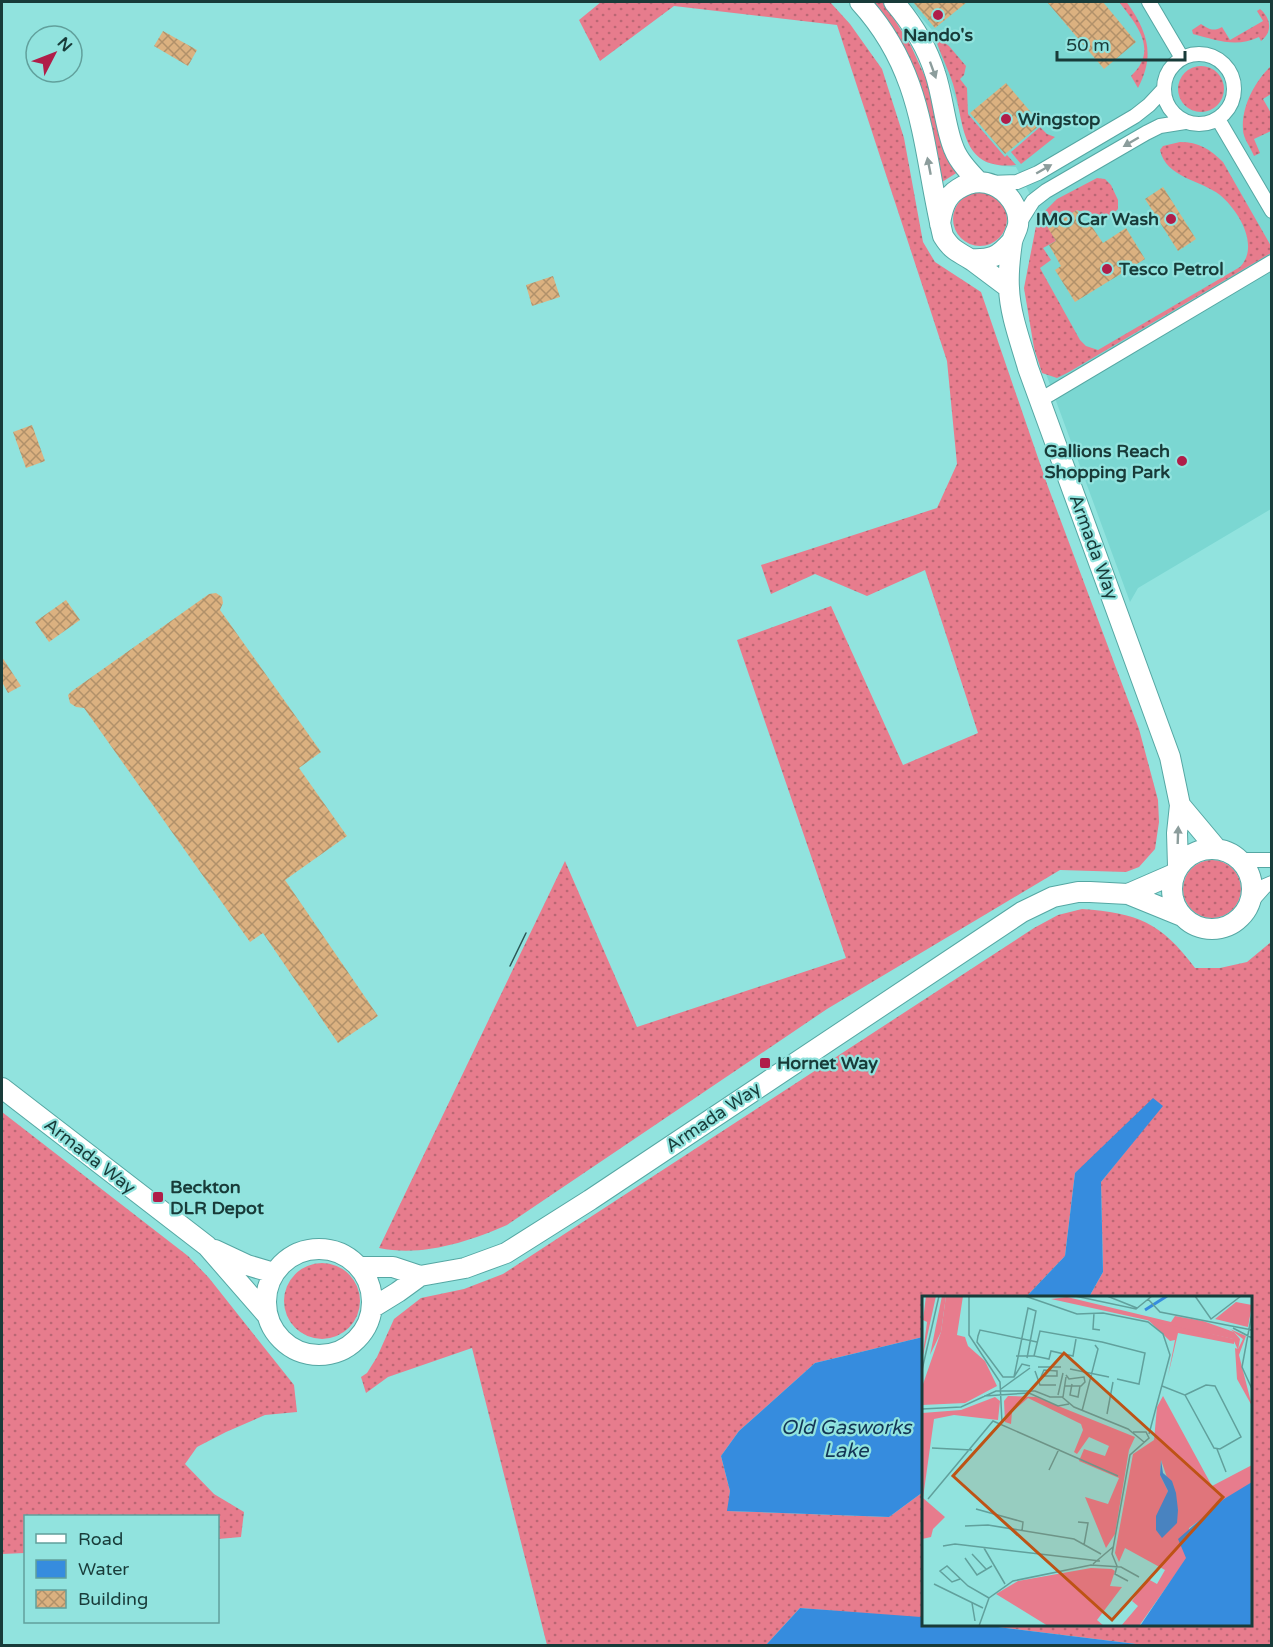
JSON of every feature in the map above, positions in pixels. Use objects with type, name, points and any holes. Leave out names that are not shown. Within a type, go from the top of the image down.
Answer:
[{"type":"street","points":[[860,2],[888,40],[912,87],[943,236],[958,254],[970,259],[1009,288]]},
{"type":"street","name":"Armada Way","points":[[894,2],[922,43],[935,72],[954,150],[968,171],[984,183],[1007,194],[1014,203],[1017,214],[1009,288],[1018,334],[1170,757],[1180,805],[1176,870],[1171,885],[1172,896],[1182,916]]},
{"type":"street","points":[[1149,2],[1182,58]]},
{"type":"street","points":[[940,224],[947,199],[955,190],[967,184],[1017,182],[1038,173],[1135,116],[1164,89],[1169,71],[1182,58],[1192,54],[1214,57],[1230,71],[1235,93],[1227,112],[1208,124],[1196,125],[1176,117],[1170,109],[1164,89]]},
{"type":"street","points":[[1218,119],[1272,211]]},
{"type":"street","points":[[970,259],[986,259],[1001,253],[1033,201],[1046,191],[1160,126],[1185,122]]},
{"type":"street","points":[[1040,400],[1272,262]]},
{"type":"street","name":"Armada Way","points":[[1180,805],[1216,849]]},
{"type":"street","name":"Armada Way","points":[[1128,894],[1176,870],[1194,852],[1216,849],[1229,852],[1240,860]]},
{"type":"street","points":[[1240,860],[1272,860]]},
{"type":"street","points":[[1240,860],[1249,873],[1252,888],[1249,904]]},
{"type":"street","points":[[1249,904],[1265,886],[1272,883]]},
{"type":"street","name":"Armada Way","points":[[2,1088],[207,1246],[267,1314],[275,1332],[289,1346],[301,1352],[320,1355],[340,1351],[356,1340],[367,1325],[372,1308],[420,1275],[480,1263],[519,1245],[1036,905],[1053,897],[1078,892],[1128,894],[1182,916],[1201,928],[1221,928],[1238,920],[1249,904]]},
{"type":"street","name":"Armada Way","points":[[207,1246],[247,1265],[274,1273]]},
{"type":"street","points":[[267,1314],[266,1293],[274,1273],[282,1263],[293,1256],[317,1249],[333,1251],[347,1257],[359,1267],[370,1286],[372,1308]]},
{"type":"street","name":"Armada Way","points":[[359,1267],[393,1267],[420,1275]]},
{"type":"shaded area","points":[[601,2],[830,2],[850,24],[882,69],[904,138],[923,242],[935,262],[981,292],[1047,484],[1139,729],[1158,800],[1159,822],[1155,849],[1139,867],[1126,872],[1060,870],[827,1009],[507,1225],[461,1242],[428,1249],[412,1251],[379,1248],[565,861],[637,1027],[846,958],[737,640],[831,606],[903,765],[978,733],[925,570],[867,596],[815,574],[771,594],[761,565],[937,508],[957,464],[947,361],[837,25],[674,6],[600,61],[579,20]]},
{"type":"shaded area","points":[[871,2],[882,2],[886,6],[911,46],[927,81],[945,154],[958,172],[942,182],[926,110],[911,65],[888,23]]},
{"type":"shaded area","name":"Gallions Reach Shopping Park","points":[[908,2],[1271,2],[1271,509],[1138,588],[1130,602],[1045,371],[1027,272],[1040,214],[1016,167],[986,162],[973,151],[932,30]]},
{"type":"shaded area","points":[[1119,2],[1128,4],[1140,25],[1147,44],[1146,65],[1138,88],[1131,76],[1139,66],[1144,47],[1138,29]]},
{"type":"shaded area","points":[[1260,9],[1269,25],[1261,41],[1259,37],[1242,42],[1226,42],[1193,34],[1192,30],[1201,24],[1211,29],[1222,27],[1230,40],[1263,21],[1257,11]]},
{"type":"shaded area","points":[[935,36],[949,46],[966,66],[964,75],[960,79],[967,88],[968,114],[1005,157],[1007,155],[1016,165],[997,165],[984,160],[974,152],[963,128],[953,84]]},
{"type":"shaded area","points":[[1201,66],[1217,73],[1224,89],[1217,105],[1201,112],[1185,105],[1178,89],[1185,73]]},
{"type":"shaded area","points":[[1271,66],[1271,94],[1263,99],[1271,113],[1271,131],[1254,139],[1260,153],[1254,156],[1243,133],[1244,112],[1250,95]]},
{"type":"shaded area","points":[[1040,127],[1047,134],[1055,137],[1021,164],[1011,152]]},
{"type":"shaded area","points":[[1180,142],[1204,147],[1223,162],[1271,246],[1271,253],[1069,372],[1057,378],[1042,373],[1034,348],[1024,288],[1036,226],[1041,215],[1057,199],[1097,178],[1105,179],[1111,185],[1118,200],[1118,209],[1103,217],[1077,210],[1048,227],[1056,241],[1043,248],[1051,260],[1040,268],[1080,340],[1086,346],[1098,350],[1240,267],[1246,259],[1248,249],[1245,229],[1234,210],[1220,195],[1177,173],[1164,159],[1160,150],[1163,146]]},
{"type":"shaded area","points":[[980,192],[990,194],[999,200],[1005,209],[1007,219],[1005,229],[999,238],[990,244],[980,246],[970,244],[961,238],[955,229],[953,219],[955,209],[961,200],[970,194]]},
{"type":"shaded area","points":[[1206,860],[1218,860],[1233,868],[1241,883],[1241,895],[1233,910],[1218,918],[1206,918],[1191,910],[1183,895],[1183,883],[1191,868]]},
{"type":"shaded area","points":[[1082,909],[1133,917],[1159,930],[1183,952],[1195,968],[1220,968],[1247,962],[1271,942],[1271,1645],[1144,1645],[990,1626],[1252,1626],[1252,1296],[1090,1296],[1103,1272],[1101,1182],[1162,1106],[1075,1173],[1065,1256],[1027,1296],[922,1296],[922,1337],[815,1363],[739,1431],[721,1456],[730,1491],[728,1511],[889,1517],[922,1493],[922,1618],[800,1608],[766,1645],[547,1645],[472,1348],[388,1377],[366,1393],[361,1377],[367,1373],[377,1357],[394,1319],[421,1298],[464,1289],[503,1274],[1034,928],[1058,915]]},
{"type":"shaded area","points":[[2,1112],[188,1256],[209,1278],[294,1385],[297,1412],[265,1415],[226,1432],[197,1447],[185,1464],[214,1494],[244,1512],[241,1537],[219,1539],[219,1515],[24,1515],[24,1553],[2,1554]]},
{"type":"shaded area","points":[[322,1263],[337,1266],[349,1274],[357,1286],[360,1301],[357,1316],[349,1328],[337,1336],[322,1339],[307,1336],[295,1328],[287,1316],[284,1301],[287,1286],[295,1274],[307,1266]]},
{"type":"water","points":[[1153,1098],[1163,1106],[1101,1182],[1103,1272],[1090,1296],[1027,1296],[1065,1256],[1075,1173]]},
{"type":"water","name":"Old Gasworks Lake","points":[[922,1337],[922,1493],[889,1517],[727,1511],[730,1491],[721,1456],[739,1431],[815,1363]]},
{"type":"water","points":[[800,1608],[921,1617],[922,1626],[990,1626],[1144,1645],[766,1645]]},
{"type":"building","name":"Nando's","points":[[913,2],[967,2],[935,28]]},
{"type":"building","points":[[1047,2],[1103,2],[1136,42],[1104,69]]},
{"type":"building","points":[[163,31],[197,50],[188,66],[154,46]]},
{"type":"building","name":"Wingstop","points":[[1006,83],[1041,124],[1005,154],[970,113]]},
{"type":"building","name":"IMO Car Wash","points":[[1163,187],[1196,239],[1178,251],[1145,199]]},
{"type":"building","points":[[1077,210],[1085,223],[1088,221],[1103,243],[1126,228],[1145,259],[1075,302],[1055,270],[1061,266],[1049,245],[1056,241],[1048,228]]},
{"type":"building","points":[[553,276],[560,297],[532,306],[526,285]]},
{"type":"building","points":[[32,425],[45,461],[26,468],[13,432]]},
{"type":"building","points":[[216,593],[222,597],[223,603],[220,610],[321,752],[299,768],[347,836],[285,880],[378,1016],[338,1043],[263,933],[250,942],[84,708],[70,703],[68,695],[72,691],[209,594]]},
{"type":"building","points":[[66,600],[80,620],[49,642],[35,622]]},
{"type":"building","points":[[2,657],[21,686],[8,693],[2,682]]},
{"type":"tram line","points":[[510,966],[526,933]]},
{"type":"place","name":"Nando's","points":[[938,15]]},
{"type":"place","name":"Wingstop","points":[[1006,119]]},
{"type":"place","name":"IMO Car Wash","points":[[1171,219]]},
{"type":"place","name":"Tesco Petrol","points":[[1107,269]]},
{"type":"place","name":"Gallions Reach Shopping Park","points":[[1182,461]]},
{"type":"place","name":"Hornet Way","points":[[765,1063]]},
{"type":"place","name":"Beckton DLR Depot","points":[[158,1197]]}]
